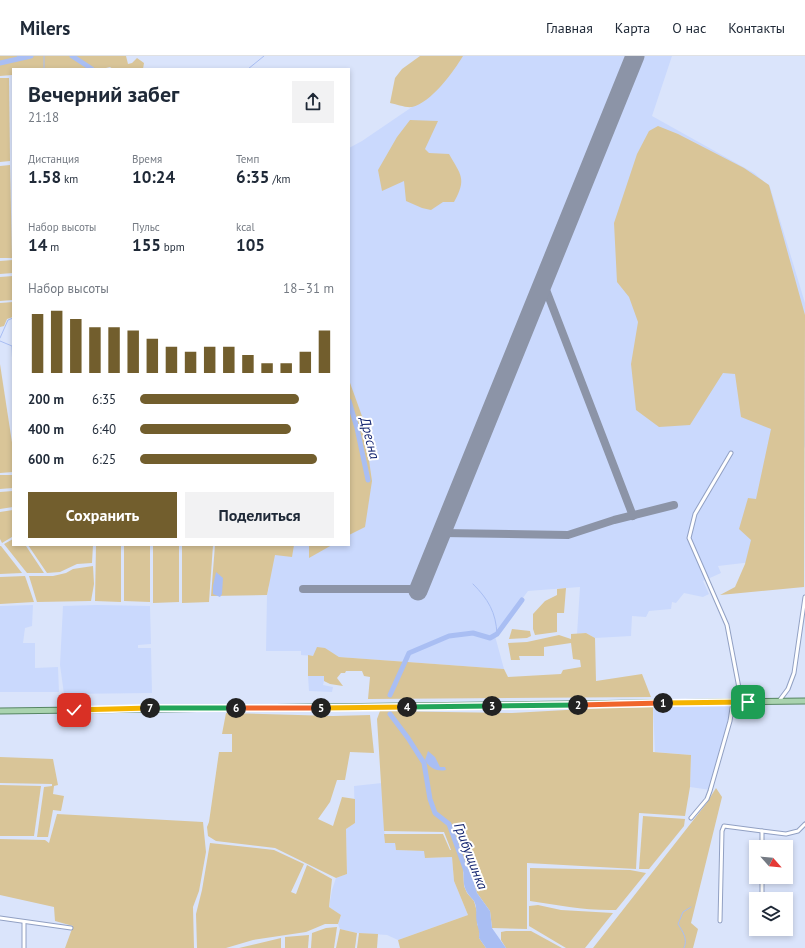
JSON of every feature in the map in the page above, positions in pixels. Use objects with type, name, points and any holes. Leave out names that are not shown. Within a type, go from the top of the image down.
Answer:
[{"type":"main road","points":[[0,711],[805,701]]},
{"type":"street","points":[[731,453],[695,514],[690,538],[727,625],[739,702]]},
{"type":"street","points":[[779,701],[788,689],[794,673],[805,597]]},
{"type":"street","points":[[691,818],[707,798],[710,791],[730,721],[733,702]]},
{"type":"street","points":[[720,921],[722,831],[724,826],[786,834],[798,830],[805,824]]},
{"type":"street","points":[[762,831],[762,840]]},
{"type":"street","points":[[0,918],[71,928]]},
{"type":"street","points":[[24,922],[24,948]]},
{"type":"shaded area","points":[[0,56],[126,56],[128,64],[132,63],[137,58],[144,63],[143,68],[12,68],[12,75],[0,76]]},
{"type":"shaded area","points":[[420,56],[463,56],[441,86],[427,99],[412,107],[390,103],[395,78],[402,69]]},
{"type":"shaded area","points":[[462,56],[672,56],[652,116],[754,173],[770,187],[805,303],[805,446],[752,562],[718,566],[721,573],[703,581],[709,594],[703,597],[684,593],[676,603],[672,602],[671,609],[649,611],[646,617],[632,616],[631,636],[595,638],[586,633],[577,634],[580,587],[528,591],[495,636],[504,669],[339,657],[324,648],[313,656],[301,655],[301,651],[266,651],[267,595],[269,587],[268,579],[244,546],[350,546],[350,147],[412,107],[419,93]]},
{"type":"shaded area","points":[[0,78],[9,78],[10,161],[0,162]]},
{"type":"shaded area","points":[[410,120],[438,121],[425,149],[429,153],[449,154],[457,167],[461,177],[461,182],[454,202],[443,202],[431,210],[422,208],[406,201],[404,181],[382,191],[378,170],[397,137]]},
{"type":"shaded area","points":[[658,126],[678,134],[744,168],[769,185],[805,315],[804,587],[720,595],[735,587],[745,564],[751,540],[739,529],[748,498],[756,499],[771,429],[741,417],[735,374],[723,373],[690,425],[659,427],[636,410],[631,364],[638,322],[629,297],[617,282],[614,223],[637,154],[649,131]]},
{"type":"shaded area","points":[[10,165],[12,258],[0,258],[0,166]]},
{"type":"shaded area","points":[[12,260],[12,273],[0,274],[0,261]]},
{"type":"shaded area","points":[[12,276],[12,300],[0,301],[0,277]]},
{"type":"shaded area","points":[[12,302],[12,317],[7,319],[4,326],[0,327],[0,303]]},
{"type":"shaded area","points":[[0,364],[12,442],[12,472],[0,473]]},
{"type":"shaded area","points":[[350,383],[363,419],[372,481],[365,527],[350,534]]},
{"type":"shaded area","points":[[0,475],[12,475],[12,488],[0,489]]},
{"type":"shaded area","points":[[12,491],[12,507],[0,509],[0,492]]},
{"type":"shaded area","points":[[12,510],[12,537],[2,543],[0,539],[0,512]]},
{"type":"shaded area","points":[[12,540],[12,546],[26,546],[44,573],[27,573],[4,544]]},
{"type":"shaded area","points":[[1,546],[22,573],[0,574]]},
{"type":"shaded area","points":[[29,546],[93,546],[92,563],[77,564],[60,572],[47,573]]},
{"type":"shaded area","points":[[96,546],[121,546],[121,602],[95,601]]},
{"type":"shaded area","points":[[124,546],[150,546],[150,602],[124,601]]},
{"type":"shaded area","points":[[153,546],[179,546],[179,602],[153,603]]},
{"type":"shaded area","points":[[182,546],[213,546],[209,602],[182,603]]},
{"type":"shaded area","points":[[215,546],[294,546],[292,557],[275,555],[267,595],[211,596]]},
{"type":"shaded area","points":[[309,546],[330,546],[309,558]]},
{"type":"shaded area","points":[[93,566],[94,584],[91,601],[37,602],[29,576],[53,576],[66,573],[73,569]]},
{"type":"shaded area","points":[[216,572],[223,578],[222,594],[220,597],[213,594]]},
{"type":"shaded area","points":[[25,576],[34,602],[0,604],[0,577]]},
{"type":"shaded area","points":[[566,588],[564,613],[557,613],[557,632],[535,635],[533,629],[533,614],[545,601],[557,595],[557,589]]},
{"type":"shaded area","points":[[33,605],[32,626],[25,628],[23,643],[35,643],[35,668],[58,667],[59,692],[0,692],[0,606]]},
{"type":"shaded area","points":[[63,606],[150,606],[151,644],[138,645],[138,648],[151,648],[152,693],[64,694],[60,665]]},
{"type":"shaded area","points":[[512,629],[530,631],[531,636],[527,638],[509,639]]},
{"type":"shaded area","points":[[586,633],[595,638],[596,681],[642,674],[651,697],[368,699],[370,677],[364,676],[362,671],[346,671],[345,673],[341,673],[337,678],[343,686],[330,684],[324,681],[324,676],[308,676],[308,655],[313,656],[317,647],[325,648],[339,657],[504,669],[508,677],[561,674],[563,670],[581,667],[580,660],[573,659],[571,643],[544,647],[544,656],[519,656],[520,660],[511,660],[508,643],[527,642],[559,635],[571,639],[571,634]]},
{"type":"shaded area","points":[[308,676],[325,676],[323,685],[333,687],[332,692],[309,691]]},
{"type":"shaded area","points":[[728,706],[733,711],[711,790],[690,787],[691,755],[655,752],[653,707]]},
{"type":"shaded area","points":[[653,707],[653,752],[691,755],[690,787],[685,816],[639,813],[636,869],[527,863],[527,929],[492,928],[490,911],[477,893],[468,864],[463,867],[464,886],[467,893],[474,901],[477,912],[477,924],[480,930],[479,938],[486,948],[400,948],[398,940],[468,915],[454,881],[452,857],[425,858],[424,851],[396,850],[395,843],[385,843],[384,834],[443,834],[451,850],[444,832],[384,831],[377,719],[380,711],[512,713]]},
{"type":"shaded area","points":[[226,713],[333,716],[370,715],[374,753],[350,752],[345,780],[337,780],[330,802],[318,819],[333,826],[342,797],[355,799],[355,823],[346,829],[347,874],[336,878],[275,848],[216,841],[208,836],[207,827],[219,752],[232,752],[232,734],[222,734]]},
{"type":"shaded area","points":[[428,751],[435,757],[440,767],[445,767],[446,770],[436,770],[429,765],[425,760]]},
{"type":"shaded area","points":[[0,757],[53,759],[58,785],[54,786],[53,794],[64,796],[61,811],[53,810],[48,837],[37,837],[44,787],[52,786],[52,784],[0,783]]},
{"type":"shaded area","points":[[382,783],[385,843],[395,843],[396,850],[425,851],[425,858],[452,857],[454,881],[468,915],[398,940],[387,935],[357,933],[340,929],[338,924],[341,915],[329,907],[336,878],[347,874],[346,829],[355,823],[354,786]]},
{"type":"shaded area","points":[[0,785],[41,786],[34,836],[0,836]]},
{"type":"shaded area","points":[[716,788],[722,797],[691,923],[698,929],[693,948],[593,948],[706,804]]},
{"type":"shaded area","points":[[57,814],[203,822],[206,852],[199,891],[193,907],[194,948],[65,948],[73,926],[55,921],[54,907],[0,895],[0,839],[45,840],[49,843]]},
{"type":"shaded area","points":[[643,816],[685,819],[684,826],[649,869],[639,869]]},
{"type":"shaded area","points":[[210,843],[274,850],[304,864],[291,892],[296,894],[307,865],[332,879],[329,907],[341,915],[338,924],[325,924],[306,932],[253,940],[226,948],[197,948],[196,914],[202,890]]},
{"type":"shaded area","points":[[468,864],[477,893],[490,911],[492,928],[506,948],[486,948],[479,938],[475,904],[467,892],[464,883],[463,867]]},
{"type":"shaded area","points":[[530,868],[630,870],[646,873],[616,910],[594,910],[530,901]]},
{"type":"shaded area","points":[[538,905],[561,910],[613,913],[585,948],[566,948],[529,926],[529,906]]},
{"type":"shaded area","points":[[337,927],[334,948],[311,948],[312,933],[326,928]]},
{"type":"shaded area","points":[[340,929],[357,933],[355,948],[336,948]]},
{"type":"shaded area","points":[[531,931],[562,948],[506,948],[501,940],[501,932]]},
{"type":"shaded area","points":[[359,933],[378,934],[377,948],[357,948]]},
{"type":"shaded area","points":[[309,935],[308,948],[285,948],[285,937]]},
{"type":"shaded area","points":[[281,938],[281,948],[239,948]]},
{"type":"waterway","name":"Дресна","points":[[17,56],[21,59]]},
{"type":"waterway","name":"Дресна","points":[[0,63],[31,56]]},
{"type":"waterway","points":[[44,56],[44,68]]},
{"type":"waterway","name":"Дресна","points":[[72,56],[90,68]]},
{"type":"waterway","points":[[249,68],[264,56]]},
{"type":"waterway","points":[[0,338],[8,320],[12,318]]},
{"type":"waterway","points":[[0,341],[12,346]]},
{"type":"waterway","name":"Дресна","points":[[350,404],[357,428],[368,480]]},
{"type":"waterway","points":[[473,584],[483,595],[493,612],[497,634]]},
{"type":"waterway","name":"Грибущинка","points":[[390,695],[409,653],[449,636],[473,633],[490,638],[497,634],[522,600]]},
{"type":"waterway","name":"Грибущинка","points":[[390,714],[424,763],[430,799],[435,813],[449,824],[466,871]]},
{"type":"waterway","points":[[684,948],[685,939],[678,924],[683,912],[691,907]]},
{"type":"taxiway","points":[[543,282],[633,516]]},
{"type":"taxiway","points":[[442,533],[568,535],[614,520],[674,505]]},
{"type":"taxiway","points":[[303,589],[419,589]]},
{"type":"runway","points":[[418,591],[635,56]]},
{"type":"route","points":[[74,710],[375,708],[748,702]]}]
